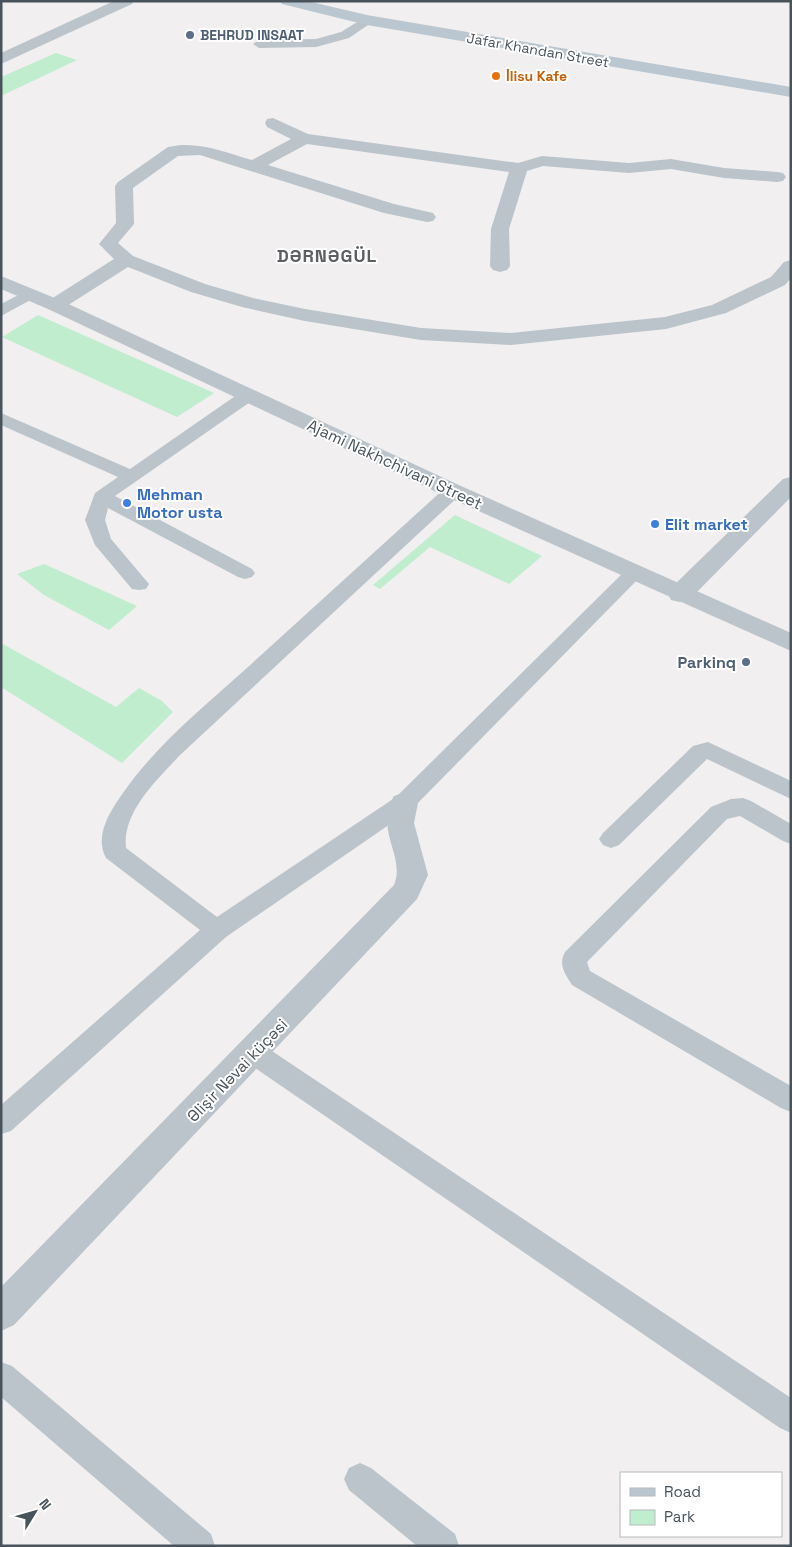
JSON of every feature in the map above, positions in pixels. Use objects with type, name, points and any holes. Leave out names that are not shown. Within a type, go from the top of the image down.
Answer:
[{"type":"main road","name":"Jafar Khandan Street","points":[[296,2],[367,20],[791,92]]},
{"type":"street","points":[[1,60],[128,1]]},
{"type":"street","points":[[89,4],[107,10]]},
{"type":"street","points":[[273,123],[304,138],[519,168],[542,161],[629,168],[671,164],[724,173],[777,177]]},
{"type":"street","points":[[252,167],[304,138]]},
{"type":"street","points":[[427,217],[390,209],[201,150],[174,151],[124,186],[125,224],[108,244],[126,260],[198,288],[249,303],[305,316],[421,334],[511,339],[666,323],[710,311],[778,281],[791,266]]},
{"type":"street","points":[[500,266],[500,229],[519,168]]},
{"type":"street","points":[[55,305],[126,260]]},
{"type":"street","name":"Ajami Nakhchivani Street","points":[[1,282],[55,305],[634,574],[791,643]]},
{"type":"street","points":[[680,594],[791,484]]},
{"type":"street","name":"Əlişir Nəvai küçəsi","points":[[1,1313],[254,1053],[380,922],[407,891],[413,876],[400,823],[404,803]]},
{"type":"lane","points":[[259,44],[316,43],[344,35],[367,20]]},
{"type":"lane","points":[[1,312],[30,294]]},
{"type":"lane","points":[[139,584],[102,541],[95,520],[102,497],[248,396]]},
{"type":"lane","points":[[1,418],[132,477]]},
{"type":"lane","points":[[217,930],[114,852],[114,832],[123,812],[151,772],[171,750],[453,491]]},
{"type":"lane","points":[[102,497],[245,573]]},
{"type":"lane","points":[[1,1122],[217,930],[404,803],[634,574]]},
{"type":"lane","points":[[611,839],[701,752],[708,750],[791,791]]},
{"type":"lane","points":[[791,835],[743,806],[730,808],[719,813],[574,959],[575,969],[581,978],[791,1100]]},
{"type":"lane","points":[[254,1053],[791,1417]]},
{"type":"lane","points":[[1,1377],[199,1546]]},
{"type":"lane","points":[[360,1479],[443,1546]]},
{"type":"green space","points":[[56,53],[77,60],[1,96],[1,77]]},
{"type":"green space","points":[[38,315],[214,393],[177,417],[2,337]]},
{"type":"green space","points":[[455,515],[542,556],[509,584],[430,547],[380,589],[373,585]]},
{"type":"green space","points":[[44,564],[137,606],[109,630],[44,595],[17,574]]},
{"type":"green space","points":[[1,643],[116,707],[139,688],[162,701],[173,712],[122,763],[1,687]]},
{"type":"place","name":"BEHRUD INSAAT","points":[[190,35]]},
{"type":"place","name":"İlisu Kafe","points":[[496,76]]},
{"type":"place","name":"Mehman Motor usta","points":[[127,503]]},
{"type":"place","name":"Elit market","points":[[655,524]]},
{"type":"place","name":"Parkinq","points":[[746,662]]},
{"type":"district","name":"DƏRNƏGÜL","points":[[327,256]]}]
